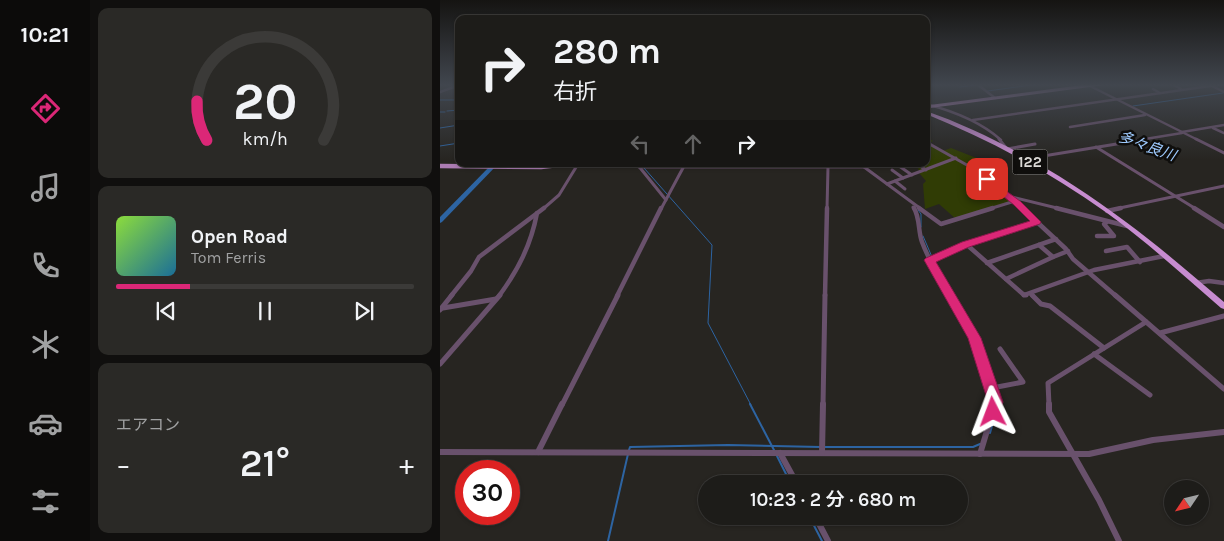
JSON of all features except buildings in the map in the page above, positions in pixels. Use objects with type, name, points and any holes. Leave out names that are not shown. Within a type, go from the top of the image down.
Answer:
[{"type":"highway","name":"122","points":[[930,114],[973,131],[1007,149],[1107,211],[1224,306]]},
{"type":"main road","points":[[440,166],[455,166]]},
{"type":"main road","points":[[497,167],[541,167]]},
{"type":"street","points":[[942,109],[973,120],[987,129],[1007,149],[1035,144]]},
{"type":"street","points":[[973,120],[1046,109]]},
{"type":"street","points":[[1135,109],[1224,152]]},
{"type":"street","points":[[1070,126],[1146,115]]},
{"type":"street","points":[[1025,159],[1223,126]]},
{"type":"street","points":[[1212,127],[1224,132]]},
{"type":"street","points":[[930,144],[974,169],[1008,196],[1056,239],[1068,251],[1072,259],[1224,389]]},
{"type":"street","points":[[1096,147],[1224,227]]},
{"type":"street","points":[[887,184],[956,158]]},
{"type":"street","points":[[441,309],[471,271],[478,257],[537,214],[559,195],[576,167]]},
{"type":"street","points":[[639,167],[664,194],[666,199]]},
{"type":"street","points":[[538,452],[684,167]]},
{"type":"street","points":[[822,453],[828,167],[864,167],[941,224],[1014,201]]},
{"type":"street","points":[[900,167],[912,175]]},
{"type":"street","points":[[922,167],[926,170]]},
{"type":"street","points":[[892,170],[903,178]]},
{"type":"street","points":[[895,181],[905,190]]},
{"type":"street","points":[[1107,211],[1224,186]]},
{"type":"street","points":[[1008,196],[1127,226]]},
{"type":"street","points":[[913,207],[918,213],[920,236],[930,260],[974,338],[996,402],[980,454]]},
{"type":"street","points":[[440,364],[496,299],[526,252],[536,226],[537,214]]},
{"type":"street","points":[[930,260],[966,244],[1036,222]]},
{"type":"street","points":[[1097,236],[1114,236],[1104,224],[1107,222]]},
{"type":"street","points":[[987,262],[1056,239]]},
{"type":"street","points":[[966,244],[1024,295],[1032,294],[1088,272],[1164,256]]},
{"type":"street","points":[[1039,245],[1053,257]]},
{"type":"street","points":[[1106,251],[1127,247],[1140,262]]},
{"type":"street","points":[[1006,279],[1068,251]]},
{"type":"street","points":[[1196,283],[1209,281],[1224,283]]},
{"type":"street","points":[[1032,294],[1041,304],[1050,306],[1104,348]]},
{"type":"street","points":[[441,309],[496,299]]},
{"type":"street","points":[[1160,334],[1224,316]]},
{"type":"street","points":[[1119,541],[1099,500],[1049,412],[1048,384],[1146,322]]},
{"type":"street","points":[[992,388],[1023,382],[1000,349]]},
{"type":"street","points":[[1094,354],[1150,395]]},
{"type":"street","points":[[440,452],[1073,455],[1104,452],[1169,437],[1224,432]]},
{"type":"street","points":[[780,453],[792,475]]},
{"type":"street","points":[[820,525],[828,541]]},
{"type":"green space","points":[[930,144],[943,151],[951,148],[979,159],[968,164],[1014,201],[956,219],[939,204],[925,209],[923,184],[926,181],[920,174],[918,167],[930,167]]},
{"type":"waterway","points":[[447,111],[455,110]]},
{"type":"waterway","points":[[440,112],[445,112]]},
{"type":"waterway","points":[[440,128],[455,126]]},
{"type":"waterway","points":[[440,146],[455,144]]},
{"type":"waterway","points":[[440,221],[492,167]]},
{"type":"waterway","points":[[644,168],[712,245],[708,323],[751,405]]},
{"type":"waterway","points":[[918,210],[921,214],[921,227]]},
{"type":"waterway","points":[[923,236],[932,257]]},
{"type":"waterway","points":[[933,261],[938,271]]},
{"type":"waterway","points":[[943,279],[985,351],[995,384]]},
{"type":"waterway","points":[[996,388],[998,399]]},
{"type":"waterway","points":[[750,404],[772,446]]},
{"type":"waterway","points":[[990,433],[998,406]]},
{"type":"waterway","points":[[825,447],[973,447],[980,444]]},
{"type":"waterway","points":[[629,450],[630,447],[772,446]]},
{"type":"waterway","points":[[772,446],[821,447]]},
{"type":"waterway","points":[[772,446],[774,450]]},
{"type":"waterway","points":[[608,541],[628,454]]},
{"type":"waterway","points":[[777,456],[786,475]]},
{"type":"waterway","points":[[814,525],[822,541]]},
{"type":"route","points":[[987,179],[1017,203],[1036,222],[966,244],[930,260],[940,281],[974,338],[996,402],[993,412]]},
{"type":"water label","name":"多々良川","points":[[1147,146]]}]
